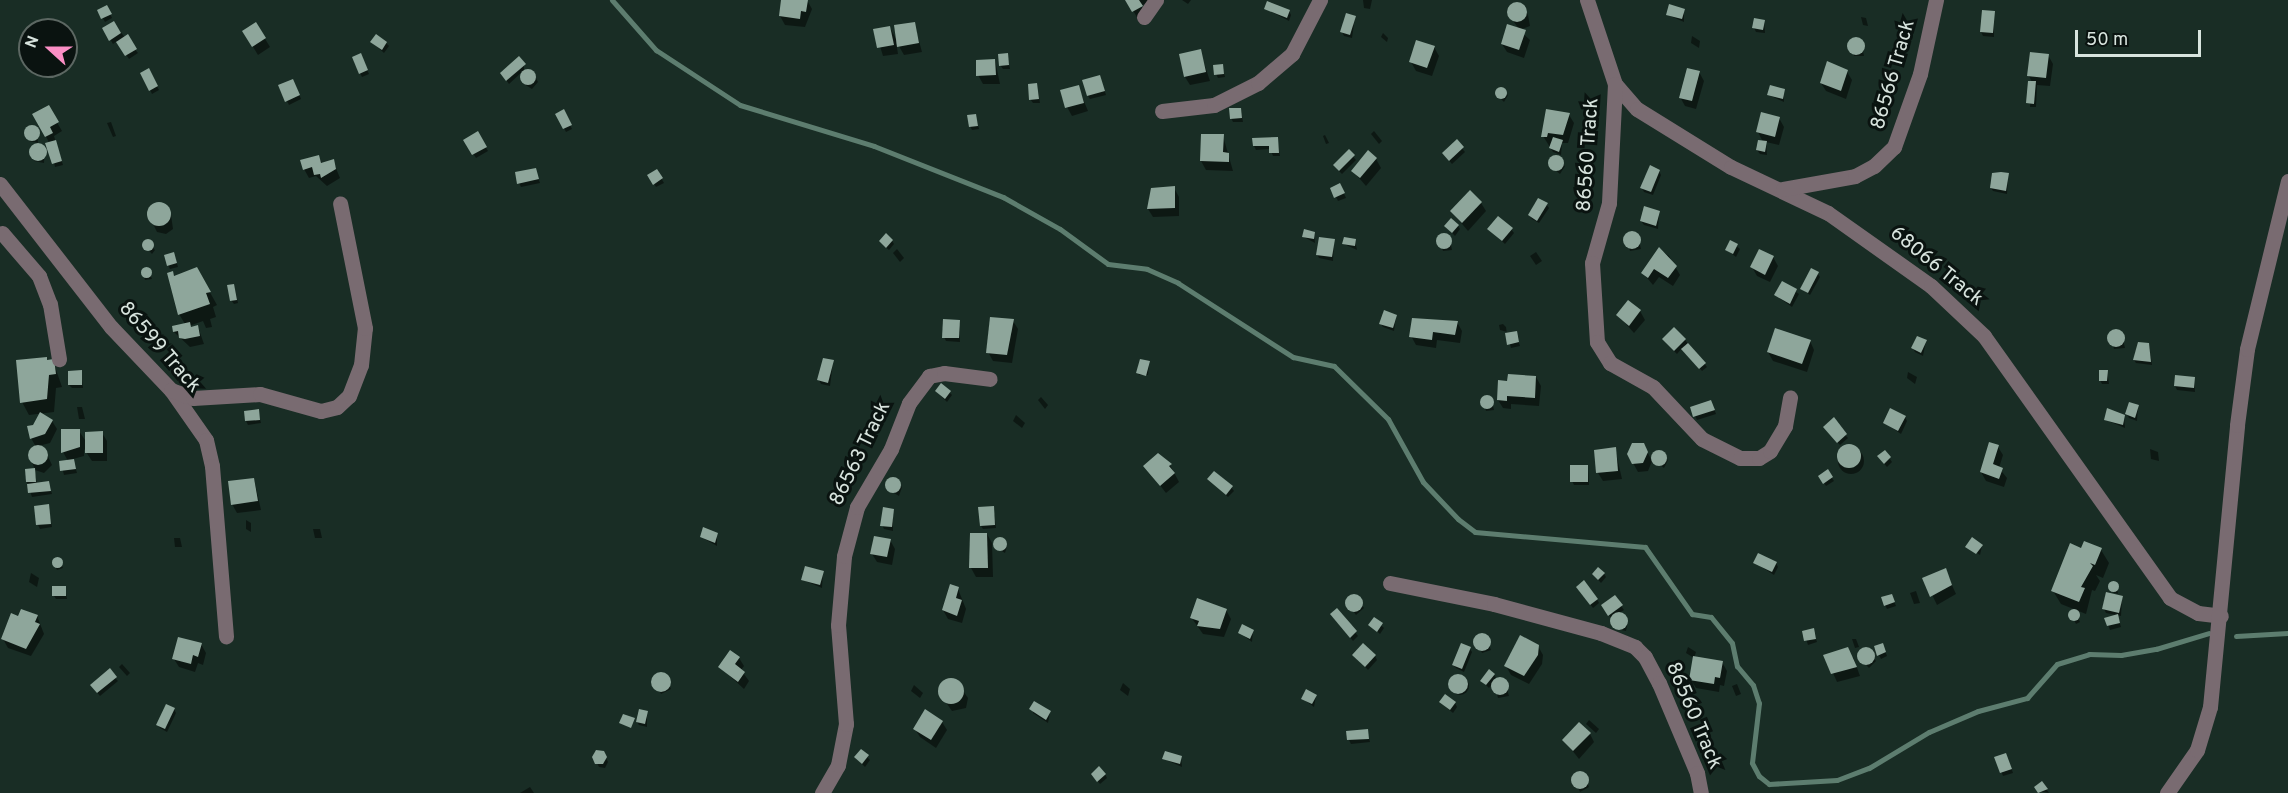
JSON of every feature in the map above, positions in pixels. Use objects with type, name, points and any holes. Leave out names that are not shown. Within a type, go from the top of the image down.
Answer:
[{"type":"street","points":[[1144,16],[1156,0]]},
{"type":"street","points":[[1162,111],[1214,105],[1258,83],[1292,54],[1320,0]]},
{"type":"street","name":"68066 Track","points":[[1587,0],[1615,84],[1637,109],[1687,143],[1783,189],[1863,235],[1970,320],[2121,524],[2170,598],[2198,613],[2221,616]]},
{"type":"street","name":"86566 Track","points":[[1783,189],[1855,176],[1874,166],[1894,147],[1920,74],[1936,0]]},
{"type":"street","name":"86560 Track","points":[[1615,84],[1609,203],[1592,263],[1597,342],[1610,363],[1653,387],[1713,448],[1740,458],[1759,458],[1780,438],[1790,397]]},
{"type":"street","points":[[2167,793],[2192,759],[2205,729],[2221,616],[2236,425],[2247,349],[2288,181]]},
{"type":"street","name":"86599 Track","points":[[0,184],[111,327],[171,390],[206,440],[212,466],[226,636]]},
{"type":"street","points":[[171,390],[193,398],[260,394],[321,411],[337,407],[349,396],[361,365],[365,328],[340,203]]},
{"type":"street","points":[[1,235],[39,276],[50,304],[59,359]]},
{"type":"street","name":"86563 Track","points":[[822,793],[838,765],[846,724],[838,626],[844,556],[857,507],[891,449],[909,403],[929,376],[944,373],[990,379]]},
{"type":"street","name":"86560 Track","points":[[1390,583],[1494,604],[1624,641],[1645,657],[1697,773],[1701,793]]},
{"type":"building","points":[[781,0],[808,0],[806,12],[801,11],[800,19],[779,16]]},
{"type":"building","points":[[1125,0],[1139,0],[1143,6],[1132,12]]},
{"type":"building","points":[[1267,1],[1290,10],[1287,18],[1264,9]]},
{"type":"building","points":[[1517,2],[1524,5],[1527,12],[1524,19],[1517,22],[1510,19],[1507,12],[1510,5]]},
{"type":"building","points":[[1669,4],[1685,9],[1682,19],[1666,15]]},
{"type":"building","points":[[107,5],[112,14],[101,19],[97,10]]},
{"type":"building","points":[[1982,10],[1995,11],[1993,33],[1980,32]]},
{"type":"building","points":[[1346,13],[1356,16],[1350,35],[1340,32]]},
{"type":"building","points":[[1754,18],[1765,20],[1763,30],[1752,28]]},
{"type":"building","points":[[114,21],[121,33],[109,41],[102,28]]},
{"type":"building","points":[[256,22],[266,38],[252,47],[242,31]]},
{"type":"building","points":[[915,22],[919,43],[897,47],[894,25]]},
{"type":"building","points":[[1507,24],[1526,30],[1519,50],[1501,44]]},
{"type":"building","points":[[890,26],[894,45],[877,48],[873,29]]},
{"type":"building","points":[[128,34],[137,49],[125,56],[116,42]]},
{"type":"building","points":[[376,34],[387,42],[382,50],[370,42]]},
{"type":"building","points":[[1856,37],[1862,40],[1865,46],[1862,52],[1856,55],[1850,52],[1847,46],[1850,40]]},
{"type":"building","points":[[1416,40],[1435,46],[1427,68],[1409,62]]},
{"type":"building","points":[[1201,49],[1206,72],[1184,77],[1179,54]]},
{"type":"building","points":[[2030,52],[2049,54],[2046,78],[2027,76]]},
{"type":"building","points":[[361,53],[368,70],[359,74],[352,57]]},
{"type":"building","points":[[1008,53],[1009,65],[999,66],[998,54]]},
{"type":"building","points":[[519,56],[526,64],[506,81],[500,73]]},
{"type":"building","points":[[995,59],[996,75],[976,76],[976,60]]},
{"type":"building","points":[[1827,61],[1848,70],[1841,91],[1820,83]]},
{"type":"building","points":[[1223,64],[1224,74],[1214,75],[1213,65]]},
{"type":"building","points":[[149,68],[158,86],[149,91],[140,73]]},
{"type":"building","points":[[1687,68],[1700,71],[1692,101],[1679,98]]},
{"type":"building","points":[[525,69],[531,69],[536,77],[534,83],[525,85],[520,80],[520,74]]},
{"type":"building","points":[[1100,75],[1105,91],[1087,96],[1082,80]]},
{"type":"building","points":[[293,79],[300,95],[285,102],[278,85]]},
{"type":"building","points":[[2028,81],[2036,81],[2034,104],[2026,103]]},
{"type":"building","points":[[1037,83],[1039,99],[1029,100],[1028,84]]},
{"type":"building","points":[[1079,85],[1084,103],[1065,108],[1060,90]]},
{"type":"building","points":[[1770,85],[1785,89],[1783,99],[1767,95]]},
{"type":"building","points":[[1503,87],[1507,93],[1503,99],[1499,99],[1495,91]]},
{"type":"building","points":[[49,105],[59,122],[50,127],[53,133],[45,137],[32,114]]},
{"type":"building","points":[[1229,108],[1241,108],[1242,118],[1230,119]]},
{"type":"building","points":[[564,109],[572,125],[563,129],[555,114]]},
{"type":"building","points":[[1546,109],[1570,113],[1563,135],[1548,133],[1547,137],[1541,137]]},
{"type":"building","points":[[1761,112],[1780,117],[1775,137],[1756,132]]},
{"type":"building","points":[[976,114],[978,126],[969,127],[967,115]]},
{"type":"building","points":[[32,125],[40,133],[32,141],[24,133]]},
{"type":"building","points":[[478,131],[487,147],[472,155],[463,140]]},
{"type":"building","points":[[1201,134],[1224,134],[1223,152],[1229,153],[1229,162],[1200,161]]},
{"type":"building","points":[[1278,137],[1279,153],[1269,153],[1269,146],[1253,146],[1252,138]]},
{"type":"building","points":[[1553,137],[1563,140],[1559,152],[1549,148]]},
{"type":"building","points":[[1457,139],[1464,147],[1449,161],[1442,153]]},
{"type":"building","points":[[56,140],[62,161],[52,164],[45,143]]},
{"type":"building","points":[[1758,140],[1767,141],[1765,152],[1756,150]]},
{"type":"building","points":[[38,143],[44,146],[47,152],[44,158],[38,161],[32,158],[29,152],[32,146]]},
{"type":"building","points":[[1349,149],[1355,155],[1339,171],[1333,165]]},
{"type":"building","points":[[1368,150],[1377,158],[1360,178],[1351,171]]},
{"type":"building","points":[[319,155],[321,163],[334,159],[336,169],[321,178],[320,174],[314,175],[312,167],[303,170],[300,160]]},
{"type":"building","points":[[1553,155],[1559,155],[1564,163],[1562,169],[1553,171],[1548,166],[1548,160]]},
{"type":"building","points":[[1650,165],[1660,170],[1651,192],[1640,188]]},
{"type":"building","points":[[536,168],[539,179],[517,184],[515,172]]},
{"type":"building","points":[[657,169],[663,178],[653,185],[647,175]]},
{"type":"building","points":[[1992,173],[2009,173],[2006,191],[1990,188]]},
{"type":"building","points":[[1340,183],[1345,193],[1334,198],[1330,188]]},
{"type":"building","points":[[1175,186],[1175,208],[1147,209],[1151,188]]},
{"type":"building","points":[[1470,190],[1482,202],[1462,223],[1450,211]]},
{"type":"building","points":[[1538,198],[1548,203],[1537,221],[1528,215]]},
{"type":"building","points":[[159,202],[168,205],[171,214],[168,223],[159,226],[150,223],[147,214],[150,205]]},
{"type":"building","points":[[1644,206],[1660,211],[1656,226],[1640,221]]},
{"type":"building","points":[[1498,216],[1513,228],[1502,241],[1487,229]]},
{"type":"building","points":[[1451,218],[1459,225],[1452,233],[1444,226]]},
{"type":"building","points":[[1304,229],[1315,232],[1314,239],[1302,237]]},
{"type":"building","points":[[1632,231],[1638,234],[1641,240],[1638,246],[1632,249],[1626,246],[1623,240],[1626,234]]},
{"type":"building","points":[[886,233],[893,240],[886,248],[879,241]]},
{"type":"building","points":[[1441,233],[1447,233],[1452,241],[1450,247],[1441,249],[1436,244],[1436,238]]},
{"type":"building","points":[[1319,237],[1335,239],[1332,257],[1316,255]]},
{"type":"building","points":[[1344,237],[1356,239],[1355,246],[1342,244]]},
{"type":"building","points":[[148,239],[154,245],[148,251],[142,245]]},
{"type":"building","points":[[1730,240],[1738,244],[1733,254],[1725,250]]},
{"type":"building","points":[[1659,247],[1677,266],[1668,278],[1654,269],[1648,278],[1641,273]]},
{"type":"building","points":[[1759,249],[1774,256],[1765,275],[1750,267]]},
{"type":"building","points":[[174,252],[177,263],[167,266],[164,255]]},
{"type":"building","points":[[146,266],[152,272],[146,278],[140,272]]},
{"type":"building","points":[[197,267],[211,292],[206,293],[210,304],[178,315],[167,273],[173,271],[174,276]]},
{"type":"building","points":[[1811,268],[1819,272],[1808,293],[1800,289]]},
{"type":"building","points":[[1782,281],[1797,289],[1790,304],[1774,295]]},
{"type":"building","points":[[234,284],[237,300],[230,301],[227,285]]},
{"type":"building","points":[[1628,300],[1641,310],[1629,326],[1616,315]]},
{"type":"building","points":[[1384,310],[1397,315],[1393,328],[1379,324]]},
{"type":"building","points":[[990,317],[1014,319],[1007,355],[986,353]]},
{"type":"building","points":[[1412,318],[1458,321],[1455,335],[1433,332],[1432,340],[1409,337]]},
{"type":"building","points":[[943,319],[960,320],[959,338],[942,338]]},
{"type":"building","points":[[190,322],[191,327],[198,325],[200,336],[185,339],[179,338],[178,331],[173,332],[172,326]]},
{"type":"building","points":[[1674,327],[1686,339],[1674,351],[1662,339]]},
{"type":"building","points":[[1775,328],[1811,340],[1802,364],[1767,352]]},
{"type":"building","points":[[2112,329],[2120,329],[2125,334],[2123,345],[2112,347],[2107,342],[2107,334]]},
{"type":"building","points":[[1517,331],[1519,342],[1507,345],[1505,333]]},
{"type":"building","points":[[1917,336],[1927,340],[1921,353],[1911,348]]},
{"type":"building","points":[[2138,342],[2149,343],[2151,362],[2133,360]]},
{"type":"building","points":[[1688,343],[1706,363],[1699,369],[1681,349]]},
{"type":"building","points":[[47,357],[47,360],[54,359],[56,374],[49,375],[47,399],[20,403],[16,360]]},
{"type":"building","points":[[823,358],[834,360],[828,383],[817,380]]},
{"type":"building","points":[[1140,359],[1150,361],[1146,376],[1136,373]]},
{"type":"building","points":[[82,370],[82,385],[68,385],[68,371]]},
{"type":"building","points":[[2099,370],[2108,370],[2107,381],[2099,381]]},
{"type":"building","points":[[1508,374],[1536,376],[1535,398],[1507,396],[1507,401],[1497,400],[1498,380],[1507,381]]},
{"type":"building","points":[[2175,375],[2195,377],[2194,388],[2174,386]]},
{"type":"building","points":[[941,383],[951,391],[945,399],[935,391]]},
{"type":"building","points":[[1484,395],[1490,395],[1494,402],[1490,409],[1484,409],[1480,405],[1480,399]]},
{"type":"building","points":[[1711,400],[1715,410],[1693,417],[1690,407]]},
{"type":"building","points":[[2129,402],[2139,405],[2135,418],[2125,414]]},
{"type":"building","points":[[1890,408],[1906,416],[1898,431],[1883,423]]},
{"type":"building","points":[[2107,408],[2125,415],[2123,425],[2104,420]]},
{"type":"building","points":[[259,409],[260,420],[245,421],[244,411]]},
{"type":"building","points":[[40,412],[53,420],[45,434],[30,439],[27,426],[33,425]]},
{"type":"building","points":[[1834,417],[1847,434],[1837,443],[1823,427]]},
{"type":"building","points":[[61,429],[80,429],[80,447],[61,453]]},
{"type":"building","points":[[103,431],[103,453],[85,453],[85,432]]},
{"type":"building","points":[[1989,442],[1999,445],[1993,464],[2003,468],[1999,479],[1980,472]]},
{"type":"building","points":[[1632,443],[1644,443],[1648,452],[1643,463],[1632,464],[1627,454]]},
{"type":"building","points":[[1844,444],[1854,444],[1861,451],[1861,461],[1854,468],[1844,468],[1837,461],[1837,451]]},
{"type":"building","points":[[34,445],[42,445],[48,451],[48,459],[42,465],[34,465],[28,459],[28,451]]},
{"type":"building","points":[[1616,447],[1618,471],[1596,473],[1594,450]]},
{"type":"building","points":[[1659,450],[1667,458],[1659,466],[1651,458]]},
{"type":"building","points":[[1885,450],[1891,457],[1884,464],[1877,456]]},
{"type":"building","points":[[1158,453],[1172,464],[1169,466],[1175,473],[1160,486],[1143,466]]},
{"type":"building","points":[[74,459],[76,469],[60,471],[59,461]]},
{"type":"building","points":[[1570,465],[1588,465],[1588,482],[1570,482]]},
{"type":"building","points":[[35,468],[36,482],[26,482],[25,469]]},
{"type":"building","points":[[1828,469],[1833,477],[1823,484],[1818,476]]},
{"type":"building","points":[[1214,471],[1233,486],[1226,495],[1207,479]]},
{"type":"building","points":[[890,477],[896,477],[901,485],[899,491],[890,493],[885,488],[885,482]]},
{"type":"building","points":[[254,478],[258,501],[231,505],[228,481]]},
{"type":"building","points":[[49,481],[51,491],[28,493],[27,484]]},
{"type":"building","points":[[49,504],[51,524],[36,525],[34,506]]},
{"type":"building","points":[[994,506],[995,525],[980,526],[978,507]]},
{"type":"building","points":[[883,507],[894,509],[892,527],[880,526]]},
{"type":"building","points":[[703,527],[718,533],[715,543],[700,537]]},
{"type":"building","points":[[970,533],[987,533],[988,568],[969,568]]},
{"type":"building","points":[[874,536],[891,539],[887,557],[870,554]]},
{"type":"building","points":[[1000,537],[1005,539],[1007,544],[1005,549],[1000,551],[995,549],[993,544],[995,539]]},
{"type":"building","points":[[1972,537],[1983,545],[1976,554],[1965,547]]},
{"type":"building","points":[[2084,541],[2102,548],[2095,565],[2090,563],[2093,566],[2081,587],[2085,588],[2079,602],[2051,591],[2070,543],[2081,548]]},
{"type":"building","points":[[1758,553],[1777,562],[1772,572],[1753,563]]},
{"type":"building","points":[[57,557],[61,558],[61,566],[57,567],[53,566],[52,562],[53,558]]},
{"type":"building","points":[[805,566],[824,571],[820,585],[801,580]]},
{"type":"building","points":[[1598,567],[1605,573],[1598,580],[1592,574]]},
{"type":"building","points":[[1946,568],[1952,585],[1930,597],[1922,578]]},
{"type":"building","points":[[1584,580],[1598,599],[1590,605],[1576,587]]},
{"type":"building","points":[[2113,580],[2119,586],[2113,592],[2107,586]]},
{"type":"building","points":[[950,584],[959,587],[956,598],[962,600],[957,616],[942,610]]},
{"type":"building","points":[[52,586],[66,586],[66,596],[52,596]]},
{"type":"building","points":[[2106,592],[2123,596],[2119,613],[2102,609]]},
{"type":"building","points":[[1354,594],[1360,597],[1363,603],[1360,609],[1354,612],[1348,609],[1345,603],[1348,597]]},
{"type":"building","points":[[1892,594],[1895,602],[1884,606],[1881,597]]},
{"type":"building","points":[[1615,595],[1623,605],[1608,616],[1601,605]]},
{"type":"building","points":[[1197,598],[1227,609],[1220,629],[1197,626],[1199,621],[1190,618]]},
{"type":"building","points":[[1337,608],[1357,631],[1350,638],[1330,614]]},
{"type":"building","points":[[21,609],[38,615],[35,622],[40,624],[26,649],[1,639],[11,613],[18,616]]},
{"type":"building","points":[[2076,609],[2079,610],[2079,620],[2072,621],[2069,620],[2068,613],[2069,610]]},
{"type":"building","points":[[1619,612],[1625,615],[1628,621],[1625,627],[1619,630],[1613,627],[1610,621],[1613,615]]},
{"type":"building","points":[[2118,614],[2120,623],[2107,626],[2104,618]]},
{"type":"building","points":[[1374,617],[1383,623],[1377,632],[1368,625]]},
{"type":"building","points":[[1242,624],[1254,630],[1250,639],[1238,633]]},
{"type":"building","points":[[1814,628],[1816,639],[1804,641],[1802,631]]},
{"type":"building","points":[[1482,633],[1488,636],[1491,642],[1488,648],[1482,651],[1476,648],[1473,642],[1476,636]]},
{"type":"building","points":[[1520,635],[1539,645],[1538,655],[1524,676],[1504,666]]},
{"type":"building","points":[[178,637],[202,643],[198,657],[193,655],[191,664],[172,659]]},
{"type":"building","points":[[1363,643],[1376,655],[1365,667],[1352,655]]},
{"type":"building","points":[[1461,643],[1471,647],[1462,669],[1452,665]]},
{"type":"building","points":[[1883,643],[1886,652],[1877,656],[1874,646]]},
{"type":"building","points":[[1848,647],[1857,667],[1831,674],[1823,655]]},
{"type":"building","points":[[1866,647],[1872,650],[1875,656],[1872,662],[1866,665],[1860,662],[1857,656],[1860,650]]},
{"type":"building","points":[[730,650],[740,657],[735,664],[745,672],[738,682],[718,667]]},
{"type":"building","points":[[1693,656],[1723,661],[1720,678],[1715,677],[1714,684],[1689,680]]},
{"type":"building","points":[[110,668],[117,677],[97,693],[90,685]]},
{"type":"building","points":[[1489,669],[1495,674],[1486,685],[1480,681]]},
{"type":"building","points":[[661,672],[668,675],[671,682],[668,689],[661,692],[654,689],[651,682],[654,675]]},
{"type":"building","points":[[1458,674],[1465,677],[1468,684],[1465,691],[1458,694],[1451,691],[1448,684],[1451,677]]},
{"type":"building","points":[[1496,677],[1504,677],[1509,682],[1507,693],[1496,695],[1491,690],[1491,682]]},
{"type":"building","points":[[951,678],[960,682],[964,691],[960,700],[951,704],[942,700],[938,691],[942,682]]},
{"type":"building","points":[[1306,689],[1317,695],[1312,704],[1301,699]]},
{"type":"building","points":[[1445,694],[1456,702],[1450,710],[1439,702]]},
{"type":"building","points":[[1034,701],[1051,711],[1046,720],[1029,709]]},
{"type":"building","points":[[166,704],[175,708],[165,729],[156,725]]},
{"type":"building","points":[[639,709],[648,711],[645,724],[636,722]]},
{"type":"building","points":[[925,709],[943,721],[931,740],[913,729]]},
{"type":"building","points":[[623,714],[635,718],[631,728],[619,723]]},
{"type":"building","points":[[1579,722],[1591,733],[1573,751],[1562,740]]},
{"type":"building","points":[[1368,729],[1369,739],[1347,740],[1346,731]]},
{"type":"building","points":[[861,749],[869,755],[862,764],[854,757]]},
{"type":"building","points":[[596,750],[604,751],[607,757],[603,764],[595,764],[592,757]]},
{"type":"building","points":[[1165,751],[1182,756],[1180,764],[1162,759]]},
{"type":"building","points":[[2006,753],[2012,769],[2000,773],[1994,757]]},
{"type":"building","points":[[1099,766],[1106,774],[1097,782],[1091,774]]},
{"type":"building","points":[[1576,771],[1584,771],[1589,776],[1587,787],[1576,789],[1571,784],[1571,776]]},
{"type":"building","points":[[2042,781],[2048,789],[2038,793],[2034,787]]},
{"type":"waterway","points":[[612,0],[656,50],[740,105],[874,146],[1003,197],[1060,229],[1108,264],[1147,269],[1178,283],[1293,357],[1334,366],[1388,419],[1423,482],[1458,519],[1475,532],[1645,547],[1692,614],[1711,617],[1732,643],[1737,666],[1753,685],[1759,703],[1752,763],[1759,776],[1769,784],[1837,780],[1869,768],[1929,732],[1978,711],[2027,698],[2057,664],[2089,654],[2121,655],[2156,649],[2209,633]]},
{"type":"waterway","points":[[2236,636],[2288,633]]}]
